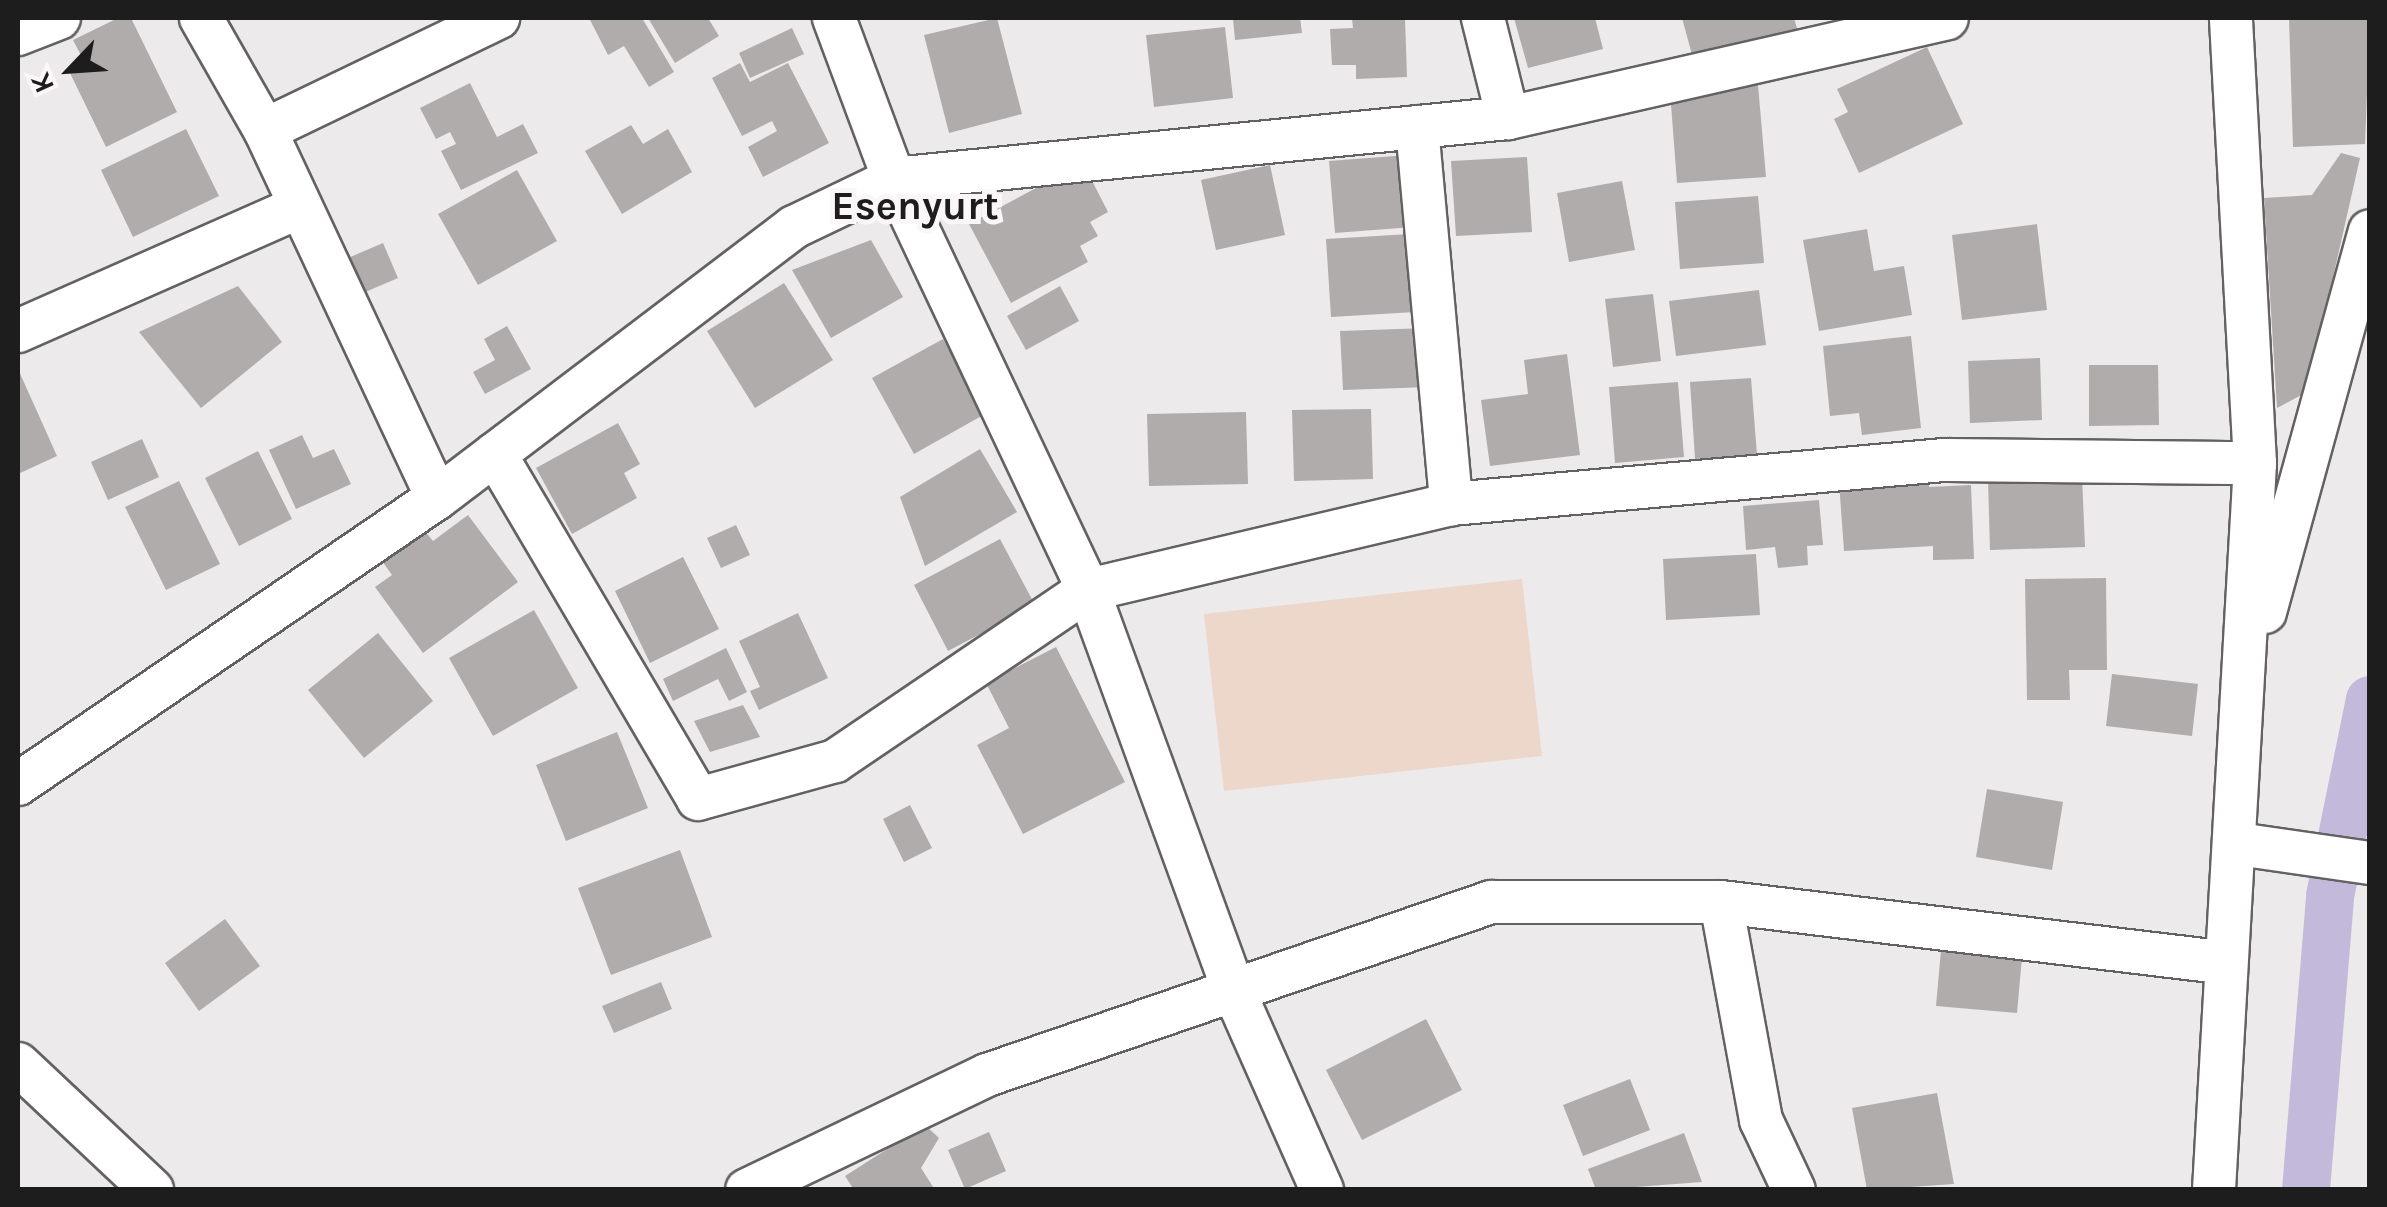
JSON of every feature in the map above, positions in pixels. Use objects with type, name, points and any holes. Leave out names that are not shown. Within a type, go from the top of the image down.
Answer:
[{"type":"street","points":[[18,34],[59,18]]},
{"type":"street","points":[[201,18],[265,130],[295,209],[437,498]]},
{"type":"street","points":[[265,130],[498,18]]},
{"type":"street","points":[[834,18],[894,179],[1088,590],[1233,989],[1322,1190]]},
{"type":"street","points":[[1484,18],[1508,118]]},
{"type":"street","points":[[18,784],[437,498],[794,227],[894,179],[1508,118],[1867,24],[1947,18]]},
{"type":"street","points":[[2214,1190],[2220,962],[2238,844],[2254,463],[2231,18]]},
{"type":"street","points":[[1416,127],[1451,504]]},
{"type":"street","points":[[18,331],[295,209]]},
{"type":"street","points":[[2245,683],[2370,231]]},
{"type":"street","points":[[495,454],[698,799],[834,761],[1088,590],[1451,504],[1946,460],[2254,463]]},
{"type":"street","points":[[2238,844],[2370,863]]},
{"type":"street","points":[[747,1190],[987,1075],[1491,902],[1721,902],[2220,962]]},
{"type":"street","points":[[1721,902],[1761,1120],[1794,1190]]},
{"type":"street","points":[[18,1064],[78,1129],[152,1190]]},
{"type":"shaded area","points":[[1522,579],[1542,756],[1224,791],[1204,614]]},
{"type":"building","points":[[118,18],[131,18],[177,112],[106,147],[70,73],[86,65],[73,40]]},
{"type":"building","points":[[589,18],[642,18],[674,72],[649,87],[624,46],[608,55]]},
{"type":"building","points":[[648,18],[708,18],[719,36],[675,63]]},
{"type":"building","points":[[997,18],[1022,114],[949,133],[924,35]]},
{"type":"building","points":[[1233,18],[1300,18],[1302,33],[1235,40]]},
{"type":"building","points":[[1352,18],[1405,18],[1407,77],[1356,79],[1356,65],[1332,65],[1330,29],[1353,28]]},
{"type":"building","points":[[1514,18],[1595,18],[1603,49],[1528,68]]},
{"type":"building","points":[[1682,18],[1794,18],[1799,35],[1694,62]]},
{"type":"building","points":[[2289,18],[2370,18],[2365,144],[2293,147]]},
{"type":"building","points":[[1225,27],[1233,98],[1154,107],[1146,35]]},
{"type":"building","points":[[792,28],[804,54],[750,78],[739,53]]},
{"type":"building","points":[[1927,47],[1963,124],[1859,173],[1834,119],[1848,112],[1837,89]]},
{"type":"building","points":[[740,63],[750,82],[788,63],[829,143],[763,177],[748,147],[777,131],[772,121],[742,136],[712,78]]},
{"type":"building","points":[[470,83],[497,137],[523,124],[538,153],[461,190],[441,151],[456,144],[450,132],[436,139],[420,108]]},
{"type":"building","points":[[1758,85],[1766,177],[1677,183],[1670,91]]},
{"type":"building","points":[[631,125],[643,144],[668,129],[692,172],[622,214],[585,151]]},
{"type":"building","points":[[186,129],[219,196],[133,237],[101,170]]},
{"type":"building","points":[[2341,153],[2360,158],[2307,392],[2277,408],[2264,198],[2312,195]]},
{"type":"building","points":[[1408,155],[1413,227],[1335,233],[1329,161]]},
{"type":"building","points":[[1527,157],[1532,232],[1456,236],[1451,161]]},
{"type":"building","points":[[1083,163],[1108,212],[1090,222],[1098,236],[1080,246],[1088,262],[1011,303],[969,224]]},
{"type":"building","points":[[1270,165],[1285,235],[1216,250],[1201,180]]},
{"type":"building","points":[[517,170],[557,241],[478,285],[438,214]]},
{"type":"building","points":[[1622,181],[1635,250],[1569,262],[1557,193]]},
{"type":"building","points":[[1758,196],[1764,263],[1680,269],[1675,202]]},
{"type":"building","points":[[2037,224],[2047,310],[1962,320],[1952,235]]},
{"type":"building","points":[[1867,229],[1874,271],[1904,266],[1912,315],[1819,331],[1803,240]]},
{"type":"building","points":[[1410,234],[1415,312],[1331,317],[1326,239]]},
{"type":"building","points":[[871,240],[903,297],[831,338],[792,270]]},
{"type":"building","points":[[383,243],[398,278],[363,293],[348,258]]},
{"type":"building","points":[[784,283],[833,360],[755,408],[707,331]]},
{"type":"building","points":[[238,286],[282,342],[201,408],[139,332]]},
{"type":"building","points":[[1060,286],[1079,321],[1026,350],[1007,316]]},
{"type":"building","points":[[1759,290],[1766,345],[1676,356],[1669,301]]},
{"type":"building","points":[[1653,294],[1661,361],[1613,367],[1605,299]]},
{"type":"building","points":[[507,326],[531,369],[485,394],[473,372],[495,360],[484,339]]},
{"type":"building","points":[[1427,328],[1429,387],[1343,390],[1340,331]]},
{"type":"building","points":[[1911,336],[1921,428],[1862,435],[1859,413],[1830,416],[1823,346]]},
{"type":"building","points":[[943,339],[985,414],[914,454],[872,378]]},
{"type":"building","points":[[1567,354],[1580,455],[1490,466],[1481,400],[1528,394],[1524,360]]},
{"type":"building","points":[[2040,358],[2042,420],[1970,423],[1968,361]]},
{"type":"building","points":[[2089,365],[2158,365],[2159,425],[2089,426]]},
{"type":"building","points":[[18,369],[57,456],[18,474]]},
{"type":"building","points":[[1751,378],[1757,455],[1695,459],[1690,382]]},
{"type":"building","points":[[1678,382],[1684,457],[1615,463],[1609,387]]},
{"type":"building","points":[[1371,409],[1373,479],[1294,481],[1292,410]]},
{"type":"building","points":[[1246,412],[1248,484],[1149,486],[1147,414]]},
{"type":"building","points":[[618,423],[640,464],[624,473],[637,498],[572,534],[536,468]]},
{"type":"building","points":[[302,435],[313,458],[334,449],[351,484],[296,509],[269,450]]},
{"type":"building","points":[[142,439],[159,477],[108,500],[91,462]]},
{"type":"building","points":[[980,449],[1017,512],[925,566],[900,497]]},
{"type":"building","points":[[258,451],[292,519],[239,546],[205,478]]},
{"type":"building","points":[[2082,476],[2085,547],[1990,550],[1988,479]]},
{"type":"building","points":[[1929,478],[1929,487],[1971,485],[1974,559],[1933,560],[1933,546],[1844,551],[1839,482]]},
{"type":"building","points":[[179,481],[220,564],[166,590],[125,507]]},
{"type":"building","points":[[1819,500],[1823,545],[1807,546],[1808,565],[1778,568],[1775,547],[1746,550],[1743,506]]},
{"type":"building","points":[[468,515],[518,582],[423,653],[375,587],[392,575],[382,561],[424,530],[433,541]]},
{"type":"building","points":[[736,525],[750,555],[721,568],[707,538]]},
{"type":"building","points":[[1000,539],[1035,605],[948,651],[914,585]]},
{"type":"building","points":[[1756,554],[1760,615],[1666,620],[1663,559]]},
{"type":"building","points":[[683,557],[719,629],[650,663],[615,591]]},
{"type":"building","points":[[2106,578],[2107,670],[2069,670],[2070,700],[2027,700],[2025,579]]},
{"type":"building","points":[[534,610],[578,688],[493,736],[449,658]]},
{"type":"building","points":[[798,613],[828,678],[759,710],[750,691],[760,687],[739,641]]},
{"type":"building","points":[[378,633],[433,701],[364,758],[308,690]]},
{"type":"building","points":[[1056,647],[1125,782],[1023,834],[977,745],[1009,728],[986,683]]},
{"type":"building","points":[[726,648],[747,692],[729,701],[718,679],[673,701],[663,679]]},
{"type":"building","points":[[2112,674],[2198,684],[2192,736],[2106,726]]},
{"type":"building","points":[[743,705],[760,737],[710,752],[694,721]]},
{"type":"building","points":[[617,732],[648,808],[566,841],[536,765]]},
{"type":"building","points":[[1987,789],[2063,802],[2052,870],[1976,857]]},
{"type":"building","points":[[910,805],[932,848],[904,862],[883,819]]},
{"type":"building","points":[[680,850],[712,937],[611,975],[578,888]]},
{"type":"building","points":[[225,919],[260,966],[199,1011],[165,963]]},
{"type":"building","points":[[1942,939],[2023,946],[2017,1013],[1936,1006]]},
{"type":"building","points":[[661,982],[672,1009],[614,1033],[602,1006]]},
{"type":"building","points":[[1426,1019],[1462,1090],[1362,1140],[1326,1070]]},
{"type":"building","points":[[1630,1079],[1650,1130],[1583,1156],[1563,1105]]},
{"type":"building","points":[[1937,1093],[1954,1184],[1867,1190],[1852,1108]]},
{"type":"building","points":[[925,1125],[939,1138],[921,1168],[935,1190],[854,1190],[845,1176]]},
{"type":"building","points":[[989,1132],[1006,1171],[965,1189],[948,1150]]},
{"type":"building","points":[[1684,1133],[1702,1182],[1596,1190],[1588,1169]]},
{"type":"waterway","points":[[2306,1190],[2330,896],[2370,700]]},
{"type":"district","name":"Esenyurt","points":[[915,206]]}]
